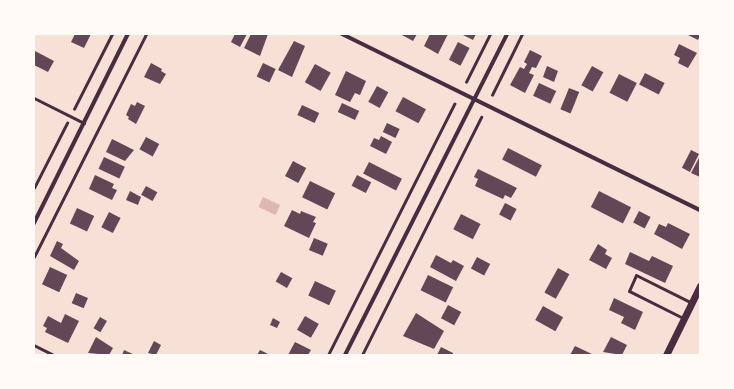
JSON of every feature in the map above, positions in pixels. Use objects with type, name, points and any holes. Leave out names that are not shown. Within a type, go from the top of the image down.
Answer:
[{"type":"street","points":[[34,223],[128,34]]},
{"type":"street","points":[[342,34],[700,210]]},
{"type":"street","points":[[345,355],[507,34]]},
{"type":"street","points":[[666,355],[700,286]]},
{"type":"lane","points":[[34,98],[84,123]]},
{"type":"lane","points":[[684,319],[629,291],[636,275],[692,303]]},
{"type":"path","points":[[34,257],[146,34]]},
{"type":"path","points":[[466,82],[490,34]]},
{"type":"path","points":[[492,94],[522,34]]},
{"type":"path","points":[[328,355],[454,104]]},
{"type":"path","points":[[362,355],[480,117]]},
{"type":"path","points":[[34,345],[54,355]]},
{"type":"shaded area","points":[[263,197],[280,205],[276,215],[258,207]]},
{"type":"building","points":[[75,34],[91,34],[84,48],[71,42]]},
{"type":"building","points":[[235,34],[247,34],[240,47],[231,42]]},
{"type":"building","points":[[251,34],[268,34],[260,56],[244,48]]},
{"type":"building","points":[[400,34],[417,34],[413,41]]},
{"type":"building","points":[[430,34],[448,34],[438,54],[424,46]]},
{"type":"building","points":[[461,34],[476,34],[473,40]]},
{"type":"building","points":[[686,34],[700,34],[700,36],[698,40]]},
{"type":"building","points":[[294,41],[305,46],[292,77],[278,70]]},
{"type":"building","points":[[458,42],[470,48],[461,66],[449,60]]},
{"type":"building","points":[[679,44],[697,53],[688,68],[678,63],[680,58],[674,55]]},
{"type":"building","points":[[530,50],[542,56],[536,68],[532,67],[529,73],[534,75],[525,93],[510,85],[520,67],[524,69],[527,64],[524,62]]},
{"type":"building","points":[[35,51],[54,61],[48,72],[34,65]]},
{"type":"building","points":[[151,63],[162,69],[161,71],[166,74],[160,84],[144,77]]},
{"type":"building","points":[[263,63],[276,69],[269,83],[257,77]]},
{"type":"building","points":[[315,64],[331,73],[321,91],[305,82]]},
{"type":"building","points":[[547,66],[558,71],[554,82],[543,77]]},
{"type":"building","points":[[592,66],[603,72],[593,92],[581,85]]},
{"type":"building","points":[[346,71],[366,81],[360,95],[355,93],[350,102],[335,95]]},
{"type":"building","points":[[645,73],[665,83],[659,95],[639,85]]},
{"type":"building","points":[[619,74],[637,83],[627,102],[609,93]]},
{"type":"building","points":[[539,83],[556,91],[550,104],[533,96]]},
{"type":"building","points":[[377,86],[388,92],[380,108],[368,102]]},
{"type":"building","points":[[569,88],[579,92],[571,113],[560,109]]},
{"type":"building","points":[[403,97],[426,109],[418,123],[395,111]]},
{"type":"building","points":[[137,102],[145,106],[136,124],[128,119],[129,117],[126,115],[131,104],[135,106]]},
{"type":"building","points":[[342,103],[359,111],[355,120],[338,112]]},
{"type":"building","points":[[302,105],[319,113],[315,123],[297,115]]},
{"type":"building","points":[[387,123],[400,129],[395,138],[383,132]]},
{"type":"building","points":[[381,136],[392,142],[386,154],[370,146],[374,138],[379,140]]},
{"type":"building","points":[[146,137],[159,144],[153,156],[139,149]]},
{"type":"building","points":[[112,139],[134,150],[125,161],[106,152]]},
{"type":"building","points":[[508,148],[542,165],[536,177],[502,160]]},
{"type":"building","points":[[691,150],[699,154],[690,172],[682,168]]},
{"type":"building","points":[[700,156],[700,177],[691,173]]},
{"type":"building","points":[[104,157],[125,167],[119,179],[99,169]]},
{"type":"building","points":[[293,161],[306,168],[298,183],[285,176]]},
{"type":"building","points":[[369,162],[402,179],[396,190],[363,174]]},
{"type":"building","points":[[478,169],[517,188],[511,198],[505,195],[503,199],[475,186],[478,179],[474,177]]},
{"type":"building","points":[[95,175],[114,184],[112,188],[117,190],[112,200],[89,189]]},
{"type":"building","points":[[357,175],[371,182],[366,193],[352,186]]},
{"type":"building","points":[[310,181],[335,193],[327,209],[302,197]]},
{"type":"building","points":[[146,186],[157,192],[153,201],[141,195]]},
{"type":"building","points":[[130,191],[141,197],[138,205],[126,200]]},
{"type":"building","points":[[599,191],[631,207],[623,223],[591,207]]},
{"type":"building","points":[[505,203],[517,209],[511,220],[499,215]]},
{"type":"building","points":[[77,208],[94,216],[87,231],[70,223]]},
{"type":"building","points":[[292,210],[300,214],[301,211],[316,217],[313,222],[316,223],[309,238],[284,226]]},
{"type":"building","points":[[639,211],[651,217],[645,228],[633,223]]},
{"type":"building","points":[[109,212],[121,218],[113,233],[101,227]]},
{"type":"building","points":[[461,214],[481,224],[473,239],[453,229]]},
{"type":"building","points":[[668,223],[690,234],[682,249],[654,234],[659,224],[666,227]]},
{"type":"building","points":[[314,238],[328,244],[323,256],[309,250]]},
{"type":"building","points":[[57,241],[63,244],[61,248],[79,261],[74,270],[50,256]]},
{"type":"building","points":[[598,244],[607,250],[605,254],[612,258],[606,269],[589,260]]},
{"type":"building","points":[[630,252],[649,261],[652,256],[673,266],[665,283],[625,264]]},
{"type":"building","points":[[436,255],[451,263],[453,260],[464,266],[456,281],[430,267]]},
{"type":"building","points":[[477,257],[490,264],[484,276],[471,268]]},
{"type":"building","points":[[50,267],[67,275],[59,292],[42,284]]},
{"type":"building","points":[[558,268],[569,274],[556,299],[544,292]]},
{"type":"building","points":[[281,272],[292,278],[287,288],[276,282]]},
{"type":"building","points":[[428,275],[453,287],[446,303],[421,290]]},
{"type":"building","points":[[315,281],[336,291],[329,305],[308,296]]},
{"type":"building","points":[[76,293],[88,298],[84,308],[72,303]]},
{"type":"building","points":[[614,298],[643,312],[635,330],[621,323],[624,317],[609,310]]},
{"type":"building","points":[[448,305],[461,312],[454,325],[441,318]]},
{"type":"building","points":[[543,306],[563,317],[555,331],[535,320]]},
{"type":"building","points":[[416,313],[444,331],[434,349],[403,336]]},
{"type":"building","points":[[65,314],[79,321],[68,343],[45,332],[47,328],[43,326],[48,316],[61,323]]},
{"type":"building","points":[[305,316],[319,324],[311,338],[297,330]]},
{"type":"building","points":[[100,317],[107,321],[100,332],[94,328]]},
{"type":"building","points":[[273,318],[280,322],[277,328],[270,325]]},
{"type":"building","points":[[96,337],[113,348],[109,355],[88,353]]},
{"type":"building","points":[[611,337],[627,345],[622,355],[603,352]]},
{"type":"building","points":[[154,341],[161,345],[156,355],[148,353]]},
{"type":"building","points":[[295,342],[311,350],[308,355],[288,355]]},
{"type":"building","points":[[575,346],[594,355],[570,355]]},
{"type":"building","points":[[441,347],[453,353],[453,355],[437,355]]},
{"type":"building","points":[[124,350],[135,355],[122,355]]},
{"type":"building","points":[[260,350],[270,355],[257,355]]}]
